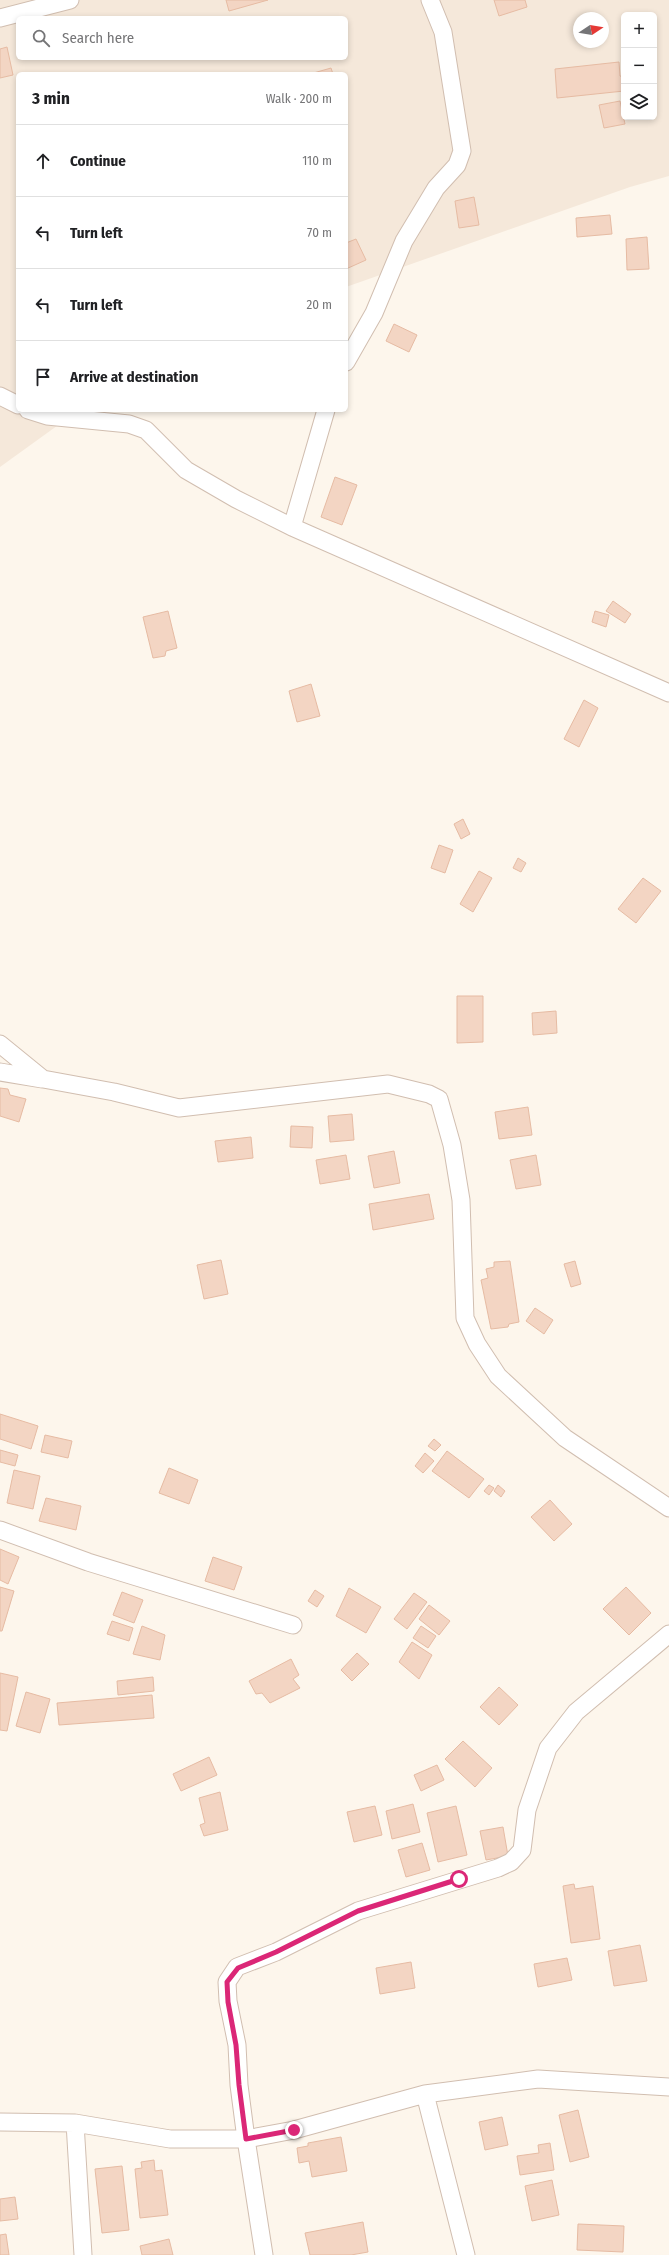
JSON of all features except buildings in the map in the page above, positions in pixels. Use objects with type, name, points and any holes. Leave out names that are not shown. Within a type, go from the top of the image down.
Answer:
[{"type":"street","points":[[0,18],[70,0]]},
{"type":"street","points":[[348,358],[374,313],[404,241],[436,188],[457,165],[462,151],[443,32],[430,0]]},
{"type":"street","points":[[0,396],[16,404]]},
{"type":"street","points":[[34,412],[47,416],[129,424],[146,430],[186,470],[236,499],[292,527],[669,693]]},
{"type":"street","points":[[292,527],[325,412]]},
{"type":"street","points":[[0,1044],[43,1079]]},
{"type":"street","points":[[0,1072],[114,1092],[179,1108],[388,1084],[429,1094],[439,1099],[452,1145],[461,1200],[465,1318],[477,1344],[498,1376],[565,1438],[669,1508]]},
{"type":"street","points":[[0,1530],[88,1562],[293,1625]]},
{"type":"street","points":[[264,2255],[246,2139],[239,2085],[236,2045],[228,2002],[227,1982],[238,1968],[276,1952],[358,1911],[498,1868],[511,1862],[522,1850],[527,1810],[548,1748],[576,1712],[669,1634]]},
{"type":"street","points":[[0,2122],[75,2123],[170,2139],[246,2139],[294,2130],[425,2094],[538,2079],[669,2087]]},
{"type":"street","points":[[425,2094],[466,2255]]},
{"type":"street","points":[[75,2123],[83,2255]]},
{"type":"shaded area","points":[[0,0],[669,0],[669,176],[630,187],[348,286],[348,72],[16,72],[16,412],[76,412],[0,467]]},
{"type":"route","points":[[294,2130],[246,2139],[239,2085],[236,2045],[228,2002],[227,1982],[238,1968],[276,1952],[358,1911],[459,1879]]}]
